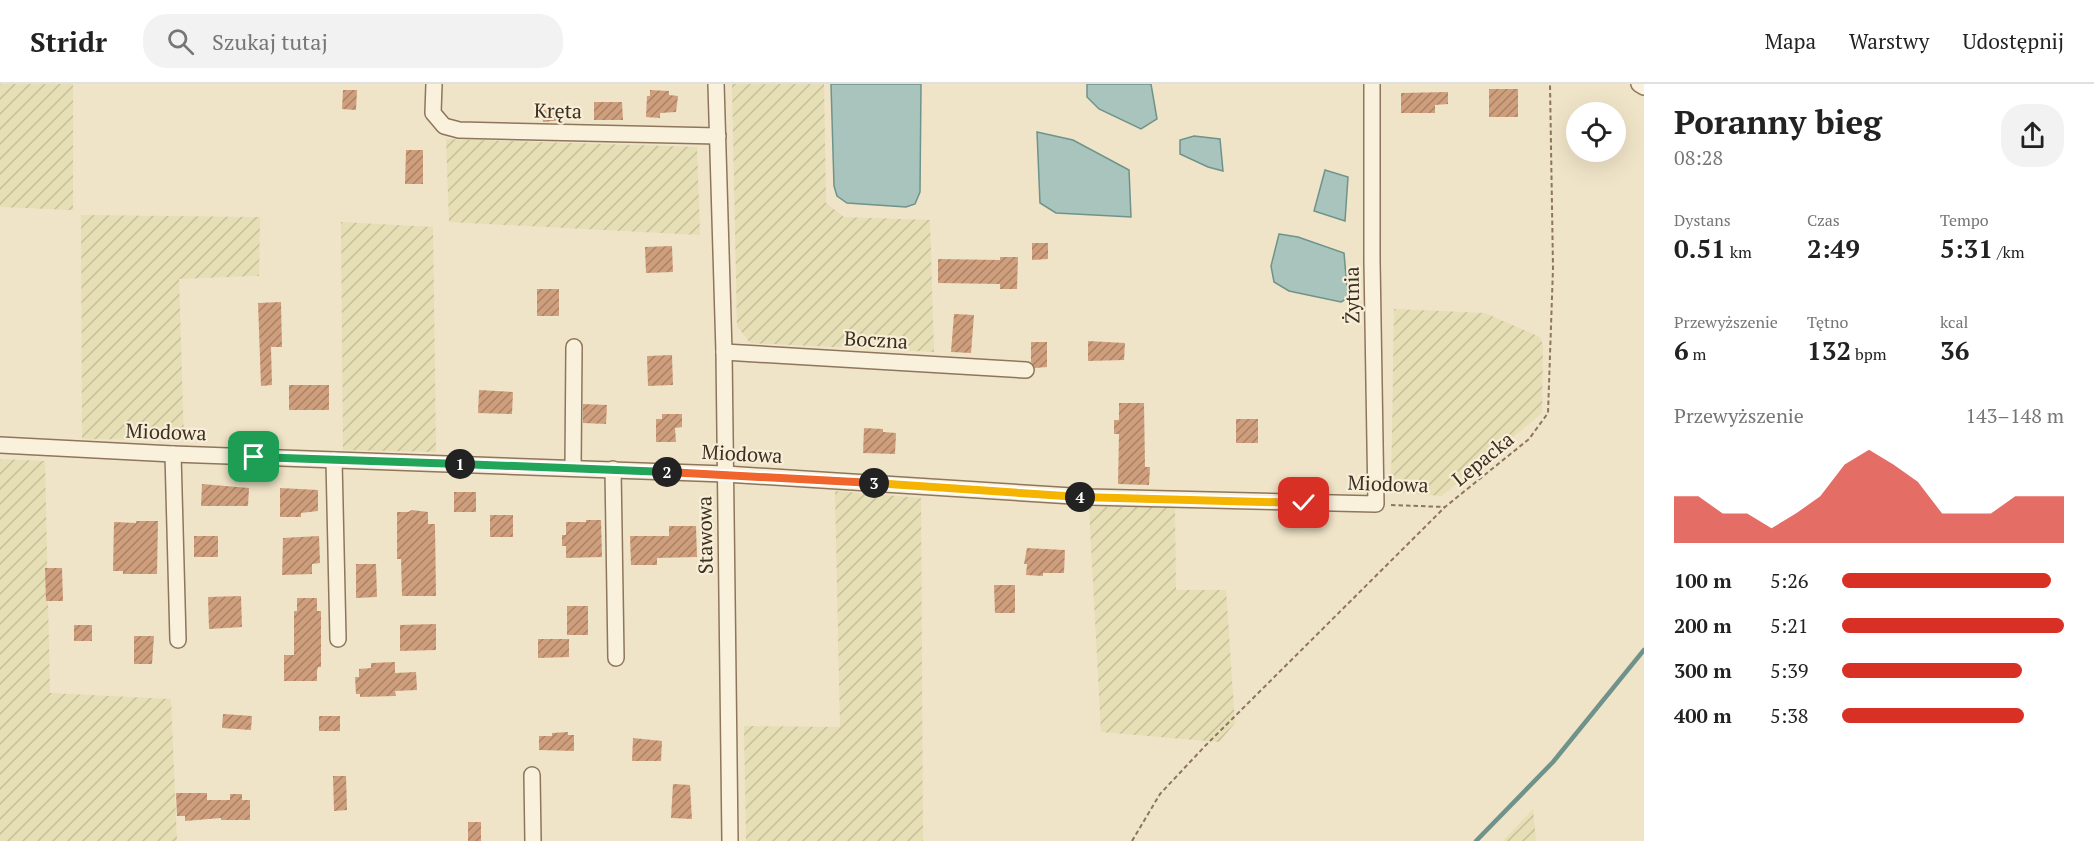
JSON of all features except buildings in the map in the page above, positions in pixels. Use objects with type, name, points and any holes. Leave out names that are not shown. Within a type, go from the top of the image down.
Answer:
[{"type":"street","name":"Kręta","points":[[434,84],[433,113],[444,126],[459,130],[718,136]]},
{"type":"street","name":"Stawowa","points":[[716,84],[724,352],[730,841]]},
{"type":"street","name":"Żytnia","points":[[1372,84],[1376,504]]},
{"type":"street","points":[[1640,84],[1644,87]]},
{"type":"street","points":[[573,468],[574,347]]},
{"type":"street","name":"Boczna","points":[[724,352],[1026,370]]},
{"type":"street","name":"Miodowa","points":[[0,446],[725,474],[1088,497],[1376,504]]},
{"type":"street","points":[[173,454],[178,640]]},
{"type":"street","points":[[334,460],[338,639]]},
{"type":"street","points":[[613,470],[616,658]]},
{"type":"street","points":[[532,775],[534,841]]},
{"type":"path","name":"Lepacka","points":[[1132,841],[1160,794],[1215,737],[1445,507],[1529,439],[1548,413],[1553,268],[1550,84]]},
{"type":"path","name":"Miodowa","points":[[1376,504],[1445,507]]},
{"type":"shaded area","points":[[0,84],[73,84],[73,210],[0,207]]},
{"type":"shaded area","points":[[732,84],[824,84],[826,203],[844,217],[930,220],[934,352],[750,343],[737,326]]},
{"type":"shaded area","points":[[446,139],[697,147],[700,235],[449,222]]},
{"type":"shaded area","points":[[81,215],[260,217],[259,276],[179,279],[184,440],[82,439]]},
{"type":"shaded area","points":[[341,222],[433,227],[436,452],[343,450]]},
{"type":"shaded area","points":[[1394,309],[1485,313],[1540,337],[1543,346],[1542,413],[1442,496],[1391,492]]},
{"type":"shaded area","points":[[0,459],[45,461],[50,693],[171,699],[177,841],[0,841]]},
{"type":"shaded area","points":[[835,491],[921,498],[923,841],[746,841],[744,726],[840,727]]},
{"type":"shaded area","points":[[1089,507],[1175,507],[1176,590],[1226,590],[1235,723],[1219,742],[1101,732]]},
{"type":"shaded area","points":[[1533,809],[1536,841],[1503,841]]},
{"type":"water","points":[[831,84],[921,84],[920,192],[915,204],[906,207],[847,203],[837,196],[834,186]]},
{"type":"water","points":[[1087,84],[1151,84],[1157,119],[1141,129],[1099,109],[1087,97]]},
{"type":"water","points":[[1037,132],[1073,140],[1129,170],[1131,217],[1056,213],[1040,203]]},
{"type":"water","points":[[1194,136],[1220,139],[1223,171],[1180,154],[1180,140]]},
{"type":"water","points":[[1325,170],[1348,177],[1345,221],[1314,211]]},
{"type":"water","points":[[1279,234],[1298,237],[1344,253],[1348,298],[1341,302],[1289,291],[1274,282],[1271,266]]},
{"type":"waterway","points":[[1476,841],[1553,762],[1644,650]]},
{"type":"route","points":[[254,457],[725,474],[1088,497],[1304,503]]}]
